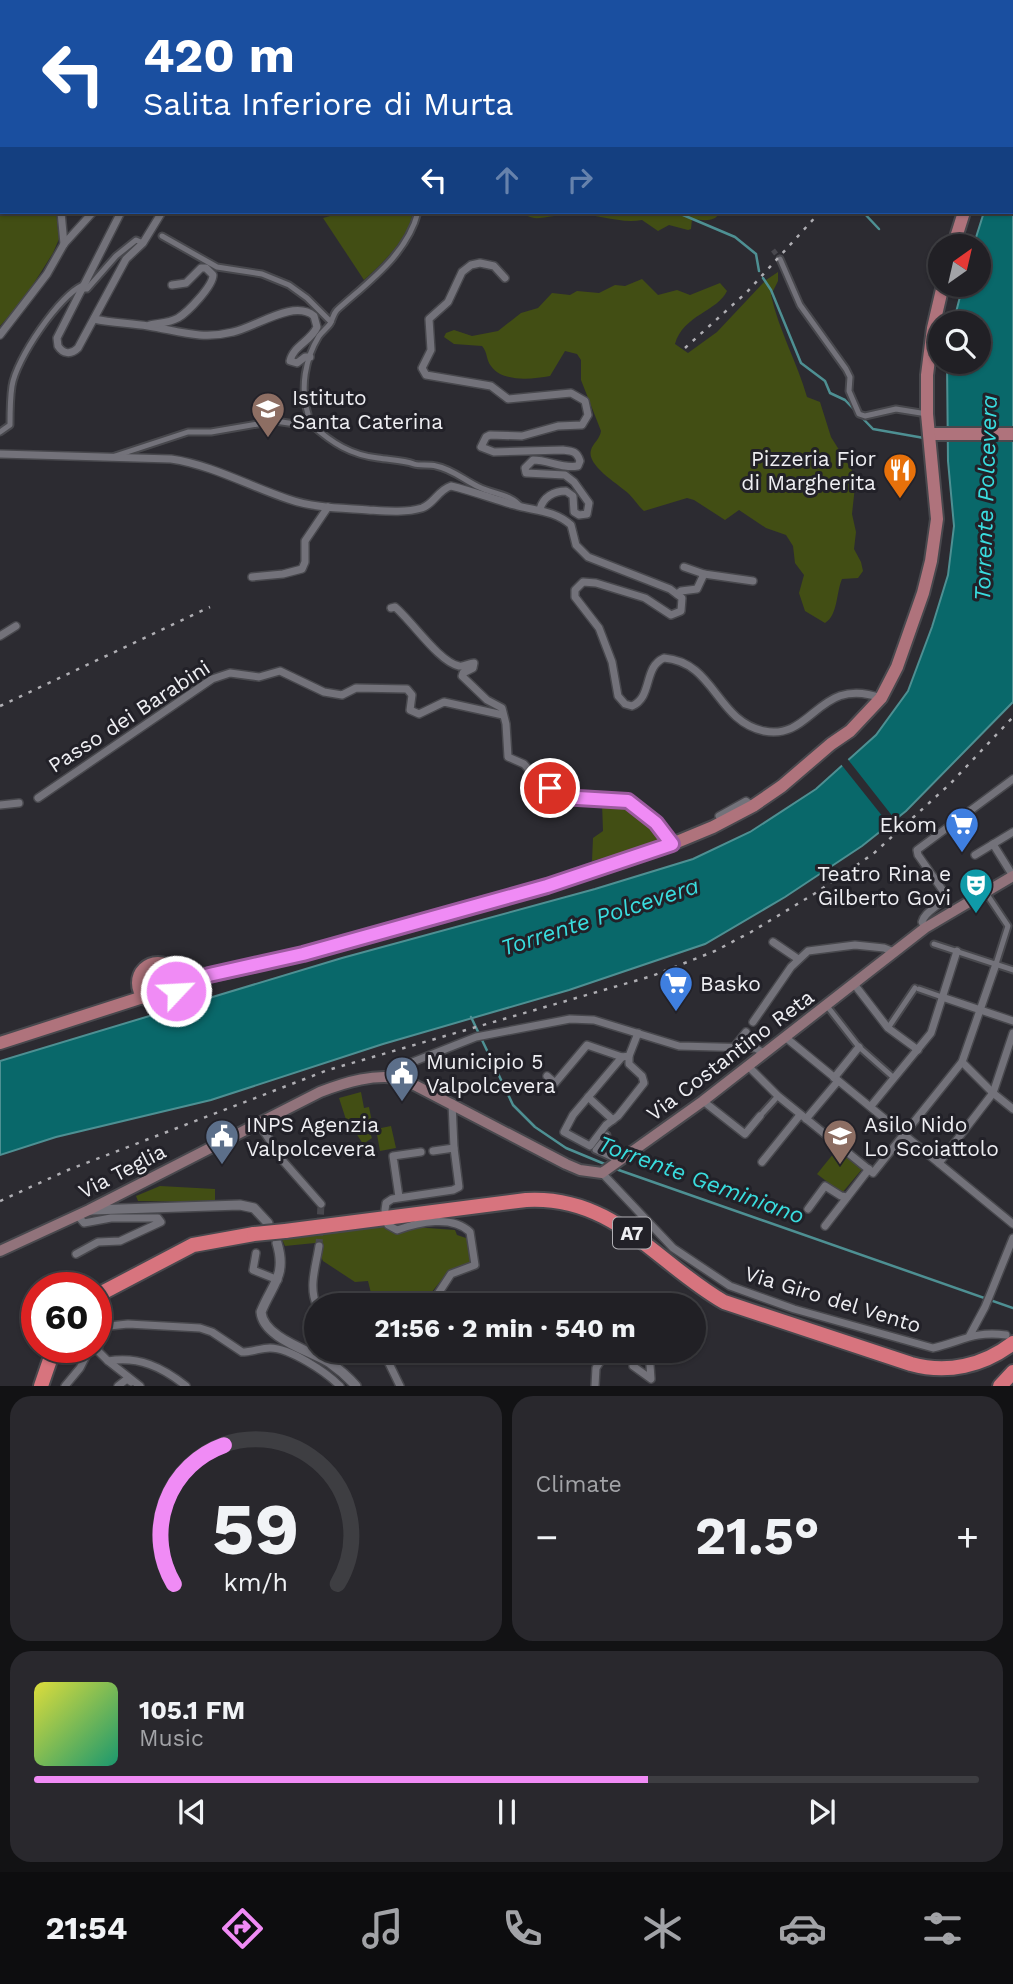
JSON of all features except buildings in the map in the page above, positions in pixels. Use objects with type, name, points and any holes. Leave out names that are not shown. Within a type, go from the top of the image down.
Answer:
[{"type":"highway","name":"A7","points":[[112,1287],[182,1250],[208,1242],[254,1234],[281,1237],[526,1200],[555,1200],[589,1209],[620,1224],[709,1293],[724,1301],[911,1364],[956,1368],[990,1357],[1009,1339]]},
{"type":"highway","points":[[41,1385],[49,1363]]},
{"type":"highway","points":[[1000,1385],[1013,1372]]},
{"type":"main road","points":[[957,234],[963,214]]},
{"type":"main road","points":[[140,991],[155,1003],[161,1003],[167,1001],[176,991],[209,975],[303,954],[547,886],[672,844],[753,806],[803,770],[831,744],[850,731],[881,698],[897,667],[931,561],[937,519],[927,414],[927,375],[940,298]]},
{"type":"main road","points":[[929,434],[1013,434]]},
{"type":"main road","name":"Via Costantino Reta","points":[[603,1173],[703,1101],[925,928],[1013,876]]},
{"type":"main road","points":[[140,991],[141,973],[151,965],[164,964],[174,972],[177,979],[176,991]]},
{"type":"main road","points":[[174,972],[209,975]]},
{"type":"main road","points":[[0,1042],[120,1005],[140,991]]},
{"type":"main road","points":[[259,1124],[336,1086],[359,1080],[395,1077],[419,1086],[566,1164],[580,1170],[603,1173]]},
{"type":"main road","name":"Via Teglia","points":[[0,1251],[89,1210],[259,1124]]},
{"type":"street","points":[[61,214],[64,244]]},
{"type":"street","points":[[0,335],[47,274],[64,244],[91,214]]},
{"type":"street","points":[[120,214],[57,338],[60,349],[67,353],[78,349],[126,260],[143,243],[161,214]]},
{"type":"street","points":[[302,425],[308,414],[303,391],[310,357],[319,337],[335,312],[361,292],[395,255],[414,226],[417,214]]},
{"type":"street","points":[[162,236],[217,267],[262,274],[289,285],[307,298],[331,322]]},
{"type":"street","points":[[82,287],[87,289],[116,256],[136,240],[143,243]]},
{"type":"street","points":[[780,259],[800,306],[846,369],[850,377],[849,391],[859,414],[865,416],[896,409],[927,414]]},
{"type":"street","points":[[505,278],[495,266],[480,263],[471,265],[462,272],[448,302],[429,319],[431,350],[422,368],[426,375],[491,386],[508,399],[571,393],[585,401],[588,415],[582,425],[558,426],[522,436],[490,435],[483,442],[481,447],[494,452],[563,450],[578,454],[578,467],[533,460],[525,468],[526,473],[565,475],[574,482],[589,503],[587,514],[579,515],[574,512],[573,496],[566,491],[552,494],[542,503],[540,509]]},
{"type":"street","points":[[146,326],[179,317],[211,284],[213,275],[206,268],[201,268],[186,283],[172,285]]},
{"type":"street","points":[[0,432],[10,425],[12,386],[17,368],[29,345],[52,313],[82,287]]},
{"type":"street","points":[[94,319],[212,336],[235,332],[275,316],[299,310],[314,316],[317,327],[310,338],[294,351],[290,361],[297,362],[310,357]]},
{"type":"street","points":[[113,457],[188,432],[211,432],[275,421],[312,425],[331,442],[350,452],[450,470],[479,487],[516,500],[521,507]]},
{"type":"street","points":[[0,454],[189,461],[288,499],[328,507],[416,509],[429,505],[442,490],[451,485],[521,507],[540,509],[555,514],[571,525],[576,545],[587,557],[677,594],[683,601],[679,612],[671,615],[645,598],[596,583],[583,582],[575,590],[575,597],[599,628],[612,662],[618,696],[625,704],[635,705],[641,700],[654,666],[664,658],[694,668],[732,715],[743,723],[766,731],[794,727],[835,696],[860,692],[881,698]]},
{"type":"street","points":[[252,577],[302,569],[305,562],[305,541],[328,507]]},
{"type":"street","points":[[684,567],[704,575],[753,581]]},
{"type":"street","points":[[677,594],[697,589],[704,575]]},
{"type":"street","points":[[391,608],[395,607],[405,615],[444,660],[462,667],[474,663],[473,668],[463,673],[463,677],[487,700],[502,708],[506,723],[508,757],[524,764],[538,780],[561,797],[628,801],[656,823],[672,844]]},
{"type":"street","points":[[0,636],[16,626]]},
{"type":"street","name":"Passo dei Barabini","points":[[38,798],[212,679],[226,674],[259,677],[280,671],[324,692],[342,695],[356,688],[407,690],[412,695],[410,710],[419,714],[444,702],[503,715]]},
{"type":"street","points":[[925,928],[923,918],[944,900],[946,895],[917,850],[1013,779]]},
{"type":"street","points":[[719,816],[746,801],[753,806]]},
{"type":"street","points":[[0,805],[19,803]]},
{"type":"street","points":[[975,855],[1013,832]]},
{"type":"street","points":[[993,844],[1013,876]]},
{"type":"street","points":[[748,1066],[778,1096],[873,1172],[962,1062],[1008,926],[986,893]]},
{"type":"street","points":[[773,942],[798,959]]},
{"type":"street","points":[[934,944],[1013,970]]},
{"type":"street","points":[[753,1022],[798,959],[811,950],[856,945],[884,947],[894,952]]},
{"type":"street","points":[[871,1106],[931,1033],[957,951]]},
{"type":"street","points":[[854,984],[888,1028],[918,1051]]},
{"type":"street","points":[[888,1028],[917,988],[1013,1021]]},
{"type":"street","points":[[827,1006],[859,1048],[894,1078]]},
{"type":"street","points":[[395,1077],[405,1065],[475,1037],[570,1018],[594,1020],[679,1046],[736,1046],[755,1048],[764,1053]]},
{"type":"street","points":[[736,1046],[746,1032]]},
{"type":"street","points":[[547,1076],[555,1083],[587,1045],[625,1057],[642,1076],[644,1083],[590,1146],[565,1132],[573,1115],[625,1057],[638,1033]]},
{"type":"street","points":[[939,1163],[993,1093],[1013,1033]]},
{"type":"street","points":[[785,1037],[1013,1224]]},
{"type":"street","points":[[762,1162],[836,1079],[859,1048]]},
{"type":"street","points":[[962,1062],[1013,1109]]},
{"type":"street","points":[[703,1101],[745,1134],[778,1096]]},
{"type":"street","points":[[588,1097],[613,1120]]},
{"type":"street","points":[[385,1210],[386,1203],[399,1197],[459,1187],[452,1103]]},
{"type":"street","points":[[259,1124],[284,1162],[321,1204]]},
{"type":"street","points":[[607,1135],[595,1150],[621,1162]]},
{"type":"street","points":[[433,1151],[454,1148]]},
{"type":"street","points":[[399,1197],[393,1156],[421,1152]]},
{"type":"street","points":[[825,1226],[869,1169]]},
{"type":"street","name":"Via Giro del Vento","points":[[603,1173],[673,1248],[698,1266],[747,1293],[933,1348],[954,1343],[970,1335],[987,1333],[1009,1339]]},
{"type":"street","points":[[808,1209],[825,1186],[847,1197]]},
{"type":"street","points":[[121,1194],[127,1204],[135,1209]]},
{"type":"street","points":[[89,1210],[240,1205],[254,1209],[268,1223]]},
{"type":"street","points":[[76,1254],[98,1242],[120,1241],[161,1222],[158,1218],[111,1218],[84,1223],[77,1215]]},
{"type":"street","points":[[388,1225],[397,1230],[415,1224],[456,1223],[470,1232],[475,1265],[451,1274],[439,1293]]},
{"type":"street","points":[[281,1237],[278,1280],[261,1312],[266,1326],[329,1363],[356,1385]]},
{"type":"street","points":[[970,1335],[985,1307],[1013,1239]]},
{"type":"street","points":[[313,1293],[319,1246]]},
{"type":"street","points":[[256,1254],[253,1270],[278,1280]]},
{"type":"street","points":[[112,1326],[128,1324],[200,1328],[212,1332],[242,1352],[269,1348],[283,1351],[323,1371],[340,1385]]},
{"type":"street","points":[[112,1360],[150,1363],[186,1385]]},
{"type":"street","points":[[65,1385],[82,1363]]},
{"type":"street","points":[[111,1363],[140,1385]]},
{"type":"street","points":[[389,1363],[400,1385]]},
{"type":"street","points":[[595,1385],[596,1368],[599,1363]]},
{"type":"street","points":[[118,1385],[127,1379],[134,1385]]},
{"type":"green space","points":[[0,214],[56,214],[59,239],[53,253],[24,299],[0,326]]},
{"type":"green space","points":[[337,214],[412,214],[401,241],[364,280],[323,218]]},
{"type":"green space","points":[[524,214],[568,214],[542,218]]},
{"type":"green space","points":[[581,214],[719,214],[712,219],[692,219],[691,229],[688,230],[669,225],[658,231],[642,220],[625,221]]},
{"type":"green space","points":[[778,272],[778,281],[771,295],[807,397],[820,402],[831,437],[856,477],[852,514],[856,532],[854,549],[863,571],[858,578],[842,579],[835,609],[825,623],[805,611],[799,593],[804,575],[795,563],[793,546],[786,535],[766,528],[739,510],[725,520],[687,498],[644,511],[629,494],[598,469],[591,450],[601,431],[581,380],[581,360],[577,354],[565,351],[550,376],[519,379],[496,371],[489,364],[482,346],[454,344],[444,337],[446,333],[454,330],[472,336],[498,331],[521,313],[538,308],[552,293],[599,293],[615,285],[625,286],[642,279],[658,295],[677,290],[690,295],[720,283],[727,291],[723,298],[685,326],[679,334],[675,344],[688,353],[717,332],[766,280]]},
{"type":"green space","points":[[619,801],[644,816],[663,838],[662,841],[592,861],[593,838],[603,831],[602,803]]},
{"type":"green space","points":[[361,1092],[364,1108],[369,1107],[373,1127],[368,1128],[372,1138],[363,1144],[356,1133],[351,1135],[339,1098]]},
{"type":"green space","points":[[391,1126],[396,1148],[380,1151],[376,1129]]},
{"type":"green space","points":[[838,1148],[863,1168],[842,1193],[817,1174]]},
{"type":"green space","points":[[160,1186],[215,1189],[215,1202],[138,1201],[136,1196]]},
{"type":"green space","points":[[384,1224],[389,1230],[396,1232],[414,1227],[455,1230],[457,1235],[469,1239],[472,1265],[447,1273],[431,1293],[371,1293],[368,1281],[355,1282],[323,1261],[315,1243],[285,1246],[281,1237]]},
{"type":"water","name":"Torrente Polcevera","points":[[983,214],[1013,214],[1013,702],[906,811],[862,846],[785,897],[705,944],[569,990],[383,1044],[211,1100],[56,1137],[0,1155],[0,1061],[342,958],[595,889],[693,859],[750,832],[816,789],[876,735],[908,691],[948,575],[954,526],[948,461],[947,374],[991,374],[991,311],[956,311],[960,298],[991,297],[991,234],[977,234]]},
{"type":"pier","points":[[846,757],[897,822],[891,827],[840,763]]},
{"type":"waterway","points":[[681,214],[735,237],[756,254],[759,271]]},
{"type":"waterway","points":[[865,214],[879,229]]},
{"type":"waterway","points":[[763,278],[771,290],[801,363],[825,381],[830,393],[845,400],[873,429],[924,438]]},
{"type":"waterway","name":"Torrente Geminiano","points":[[471,1017],[513,1105],[535,1127],[566,1148],[607,1165]]},
{"type":"waterway","name":"Torrente Geminiano","points":[[613,1168],[1013,1308]]},
{"type":"tunnel","points":[[773,250],[780,259]]},
{"type":"tunnel","points":[[319,1246],[321,1204]]},
{"type":"railway","points":[[685,348],[747,292],[818,214]]},
{"type":"railway","points":[[0,706],[210,607]]},
{"type":"railway","points":[[0,1201],[68,1170],[328,1070],[652,976],[715,951],[814,894],[873,854],[951,783],[1013,717]]},
{"type":"place","name":"Istituto Santa Caterina","points":[[268,439]]},
{"type":"place","name":"Pizzeria Fior di Margherita","points":[[900,500]]},
{"type":"place","name":"Ekom","points":[[962,854]]},
{"type":"place","name":"Teatro Rina e Gilberto Govi","points":[[976,915]]},
{"type":"place","name":"Basko","points":[[676,1013]]},
{"type":"place","name":"Municipio 5 Valpolcevera","points":[[402,1103]]},
{"type":"place","name":"INPS Agenzia Valpolcevera","points":[[222,1166]]},
{"type":"place","name":"Asilo Nido Lo Scoiattolo","points":[[840,1166]]},
{"type":"route","points":[[176,991],[209,975],[303,954],[547,886],[672,844],[656,823],[628,801],[561,797],[550,788]]}]
